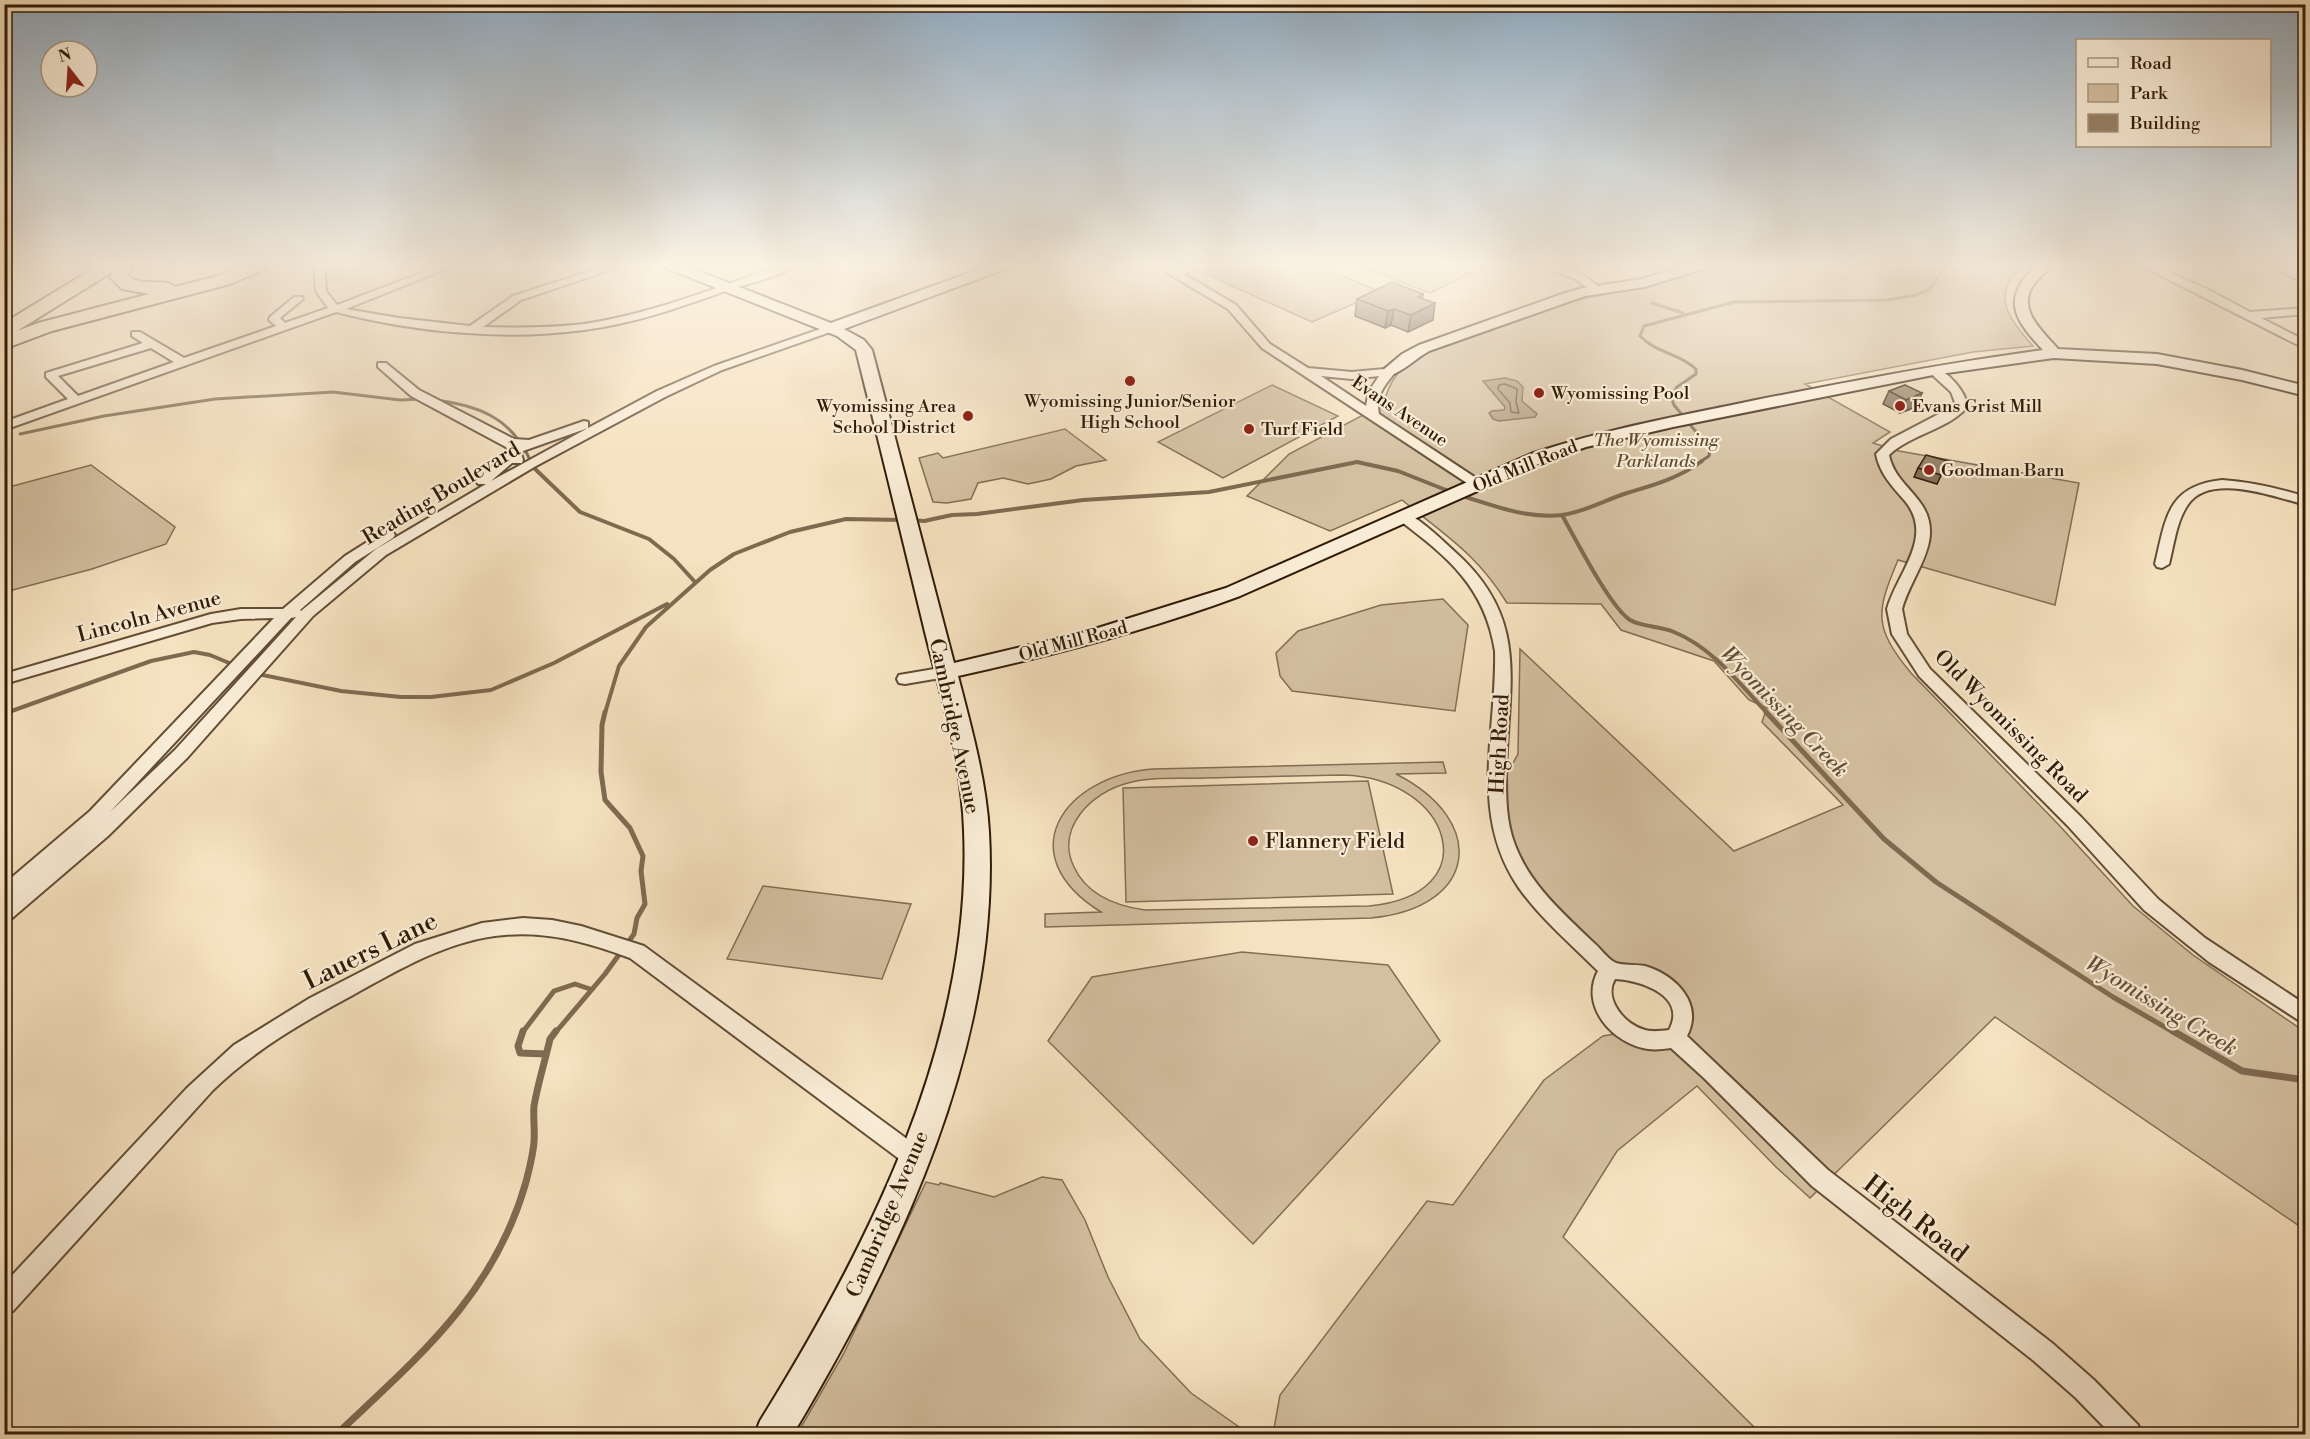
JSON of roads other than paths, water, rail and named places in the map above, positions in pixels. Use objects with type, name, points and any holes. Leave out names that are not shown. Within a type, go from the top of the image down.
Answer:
[{"type":"highway","points":[[4,343],[32,332]]},
{"type":"street","points":[[4,426],[270,332]]},
{"type":"street","points":[[504,332],[528,332]]},
{"type":"street","name":"Reading Boulevard","points":[[4,895],[96,816],[287,613],[350,559],[483,480],[501,467],[519,448],[585,424],[684,373],[804,332]]},
{"type":"street","name":"Reading Boulevard","points":[[4,914],[102,831],[161,774],[308,614],[364,564],[544,457],[689,380],[807,332]]},
{"type":"street","name":"Cambridge Avenue","points":[[773,1434],[850,1302],[900,1195],[915,1157],[944,1071],[961,1002],[971,945],[976,895],[977,832],[973,790],[946,672],[864,350],[852,338],[837,332]]},
{"type":"street","name":"Evans Avenue","points":[[1253,332],[1259,340],[1373,416],[1463,491]]},
{"type":"street","points":[[1373,416],[1370,402],[1373,392],[1391,370],[1407,357],[1424,348],[1468,332]]},
{"type":"street","points":[[2035,332],[2054,353]]},
{"type":"street","points":[[2281,332],[2306,346]]},
{"type":"street","points":[[136,334],[184,363]]},
{"type":"street","points":[[76,401],[50,375],[151,344]]},
{"type":"street","name":"Old Mill Road","points":[[946,672],[1078,642],[1182,610],[1242,588],[1566,448],[1677,421],[1933,370],[2054,353],[2157,359],[2242,375],[2306,391]]},
{"type":"street","points":[[382,365],[415,393],[500,439],[513,446],[515,459],[522,461],[544,457],[551,451],[549,446],[519,444],[500,439]]},
{"type":"street","points":[[1302,368],[1324,374],[1346,376],[1371,375],[1391,370]]},
{"type":"street","name":"Old Wyomissing Road","points":[[1933,370],[1956,391],[1961,398],[1962,406],[1956,412],[1895,442],[1882,454],[1886,471],[1913,501],[1924,527],[1925,539],[1898,597],[1894,618],[1911,654],[1939,688],[2061,808],[2142,896],[2165,917],[2211,952],[2306,1016]]},
{"type":"street","points":[[2162,564],[2182,500],[2193,491],[2206,485],[2240,485],[2277,492],[2306,501]]},
{"type":"street","name":"High Road","points":[[1404,517],[1464,566],[1478,583],[1493,611],[1500,630],[1503,650],[1496,794],[1499,822],[1506,845],[1521,876],[1533,892],[1554,917],[1609,970]]},
{"type":"street","name":"Lincoln Avenue","points":[[4,679],[211,619],[241,614],[308,614]]},
{"type":"street","points":[[905,679],[946,672]]},
{"type":"street","name":"Lauers Lane","points":[[4,1302],[194,1097],[239,1053],[300,1014],[395,962],[449,940],[502,928],[521,926],[566,929],[604,939],[637,952],[915,1157]]},
{"type":"street","points":[[1609,970],[1647,975],[1666,985],[1681,1000],[1684,1019],[1682,1029],[1675,1038],[1647,1040],[1627,1032],[1610,1016],[1603,999],[1602,983],[1609,970]]},
{"type":"street","name":"High Road","points":[[1675,1038],[1712,1071],[1820,1178],[2043,1352],[2085,1389],[2129,1434]]},
{"type":"water","points":[[1505,378],[1517,381],[1523,387],[1522,401],[1537,414],[1535,417],[1499,421],[1493,419],[1489,413],[1504,410],[1505,407],[1483,381]]},
{"type":"waterway","name":"Wyomissing Creek","points":[[1642,332],[1640,336],[1646,342],[1682,359],[1696,369],[1696,374],[1677,387],[1671,397],[1674,405],[1710,449],[1709,456],[1700,462]]},
{"type":"waterway","points":[[20,434],[104,416],[215,399],[333,392],[400,400],[421,399]]},
{"type":"waterway","points":[[430,399],[477,409],[503,423],[523,446],[531,462]]},
{"type":"waterway","points":[[530,461],[533,467],[580,512],[649,539],[674,559],[695,582]]},
{"type":"waterway","name":"Wyomissing Creek","points":[[1562,515],[1666,480],[1702,461]]},
{"type":"waterway","points":[[912,520],[924,521],[952,515],[977,514],[1083,500],[1209,492],[1357,462]]},
{"type":"waterway","points":[[1357,462],[1398,471],[1451,492]]},
{"type":"waterway","points":[[1459,495],[1522,513],[1562,515]]},
{"type":"waterway","name":"Wyomissing Creek","points":[[1562,515],[1593,571],[1622,613],[1630,620],[1669,630],[1701,647],[1725,667],[1767,713]]},
{"type":"waterway","points":[[605,713],[619,666],[646,627],[710,570],[734,554],[790,532],[846,519],[903,520]]},
{"type":"waterway","points":[[6,713],[151,661],[194,652],[210,655],[253,673],[341,691],[401,697],[431,697],[491,690],[554,663],[667,604]]},
{"type":"waterway","points":[[4,714],[10,712]]},
{"type":"waterway","points":[[555,1033],[605,974],[634,934],[637,918],[645,904],[641,871],[643,856],[630,828],[605,800],[601,772],[602,725],[605,712]]},
{"type":"waterway","name":"Wyomissing Creek","points":[[1766,712],[1884,839],[1936,882],[2113,997],[2175,1033]]},
{"type":"waterway","points":[[523,1032],[554,991],[575,984],[590,989]]},
{"type":"waterway","points":[[337,1434],[450,1322],[494,1258],[512,1222],[526,1182],[533,1147],[536,1097],[550,1039],[556,1031]]},
{"type":"waterway","name":"Wyomissing Creek","points":[[2173,1031],[2242,1071],[2306,1080]]},
{"type":"waterway","points":[[523,1032],[518,1046],[520,1053],[546,1054]]},
{"type":"place","name":"Wyomissing Junior/Senior High School","points":[[1130,381]]},
{"type":"place","name":"Wyomissing Pool","points":[[1539,393]]},
{"type":"place","name":"Evans Grist Mill","points":[[1900,406]]},
{"type":"place","name":"Wyomissing Area School District","points":[[968,416]]},
{"type":"place","name":"Turf Field","points":[[1249,429]]},
{"type":"place","name":"Goodman Barn","points":[[1929,470]]},
{"type":"place","name":"Flannery Field","points":[[1253,841]]},
{"type":"park label","name":"The Wyomissing Parklands","points":[[1656,450]]}]
